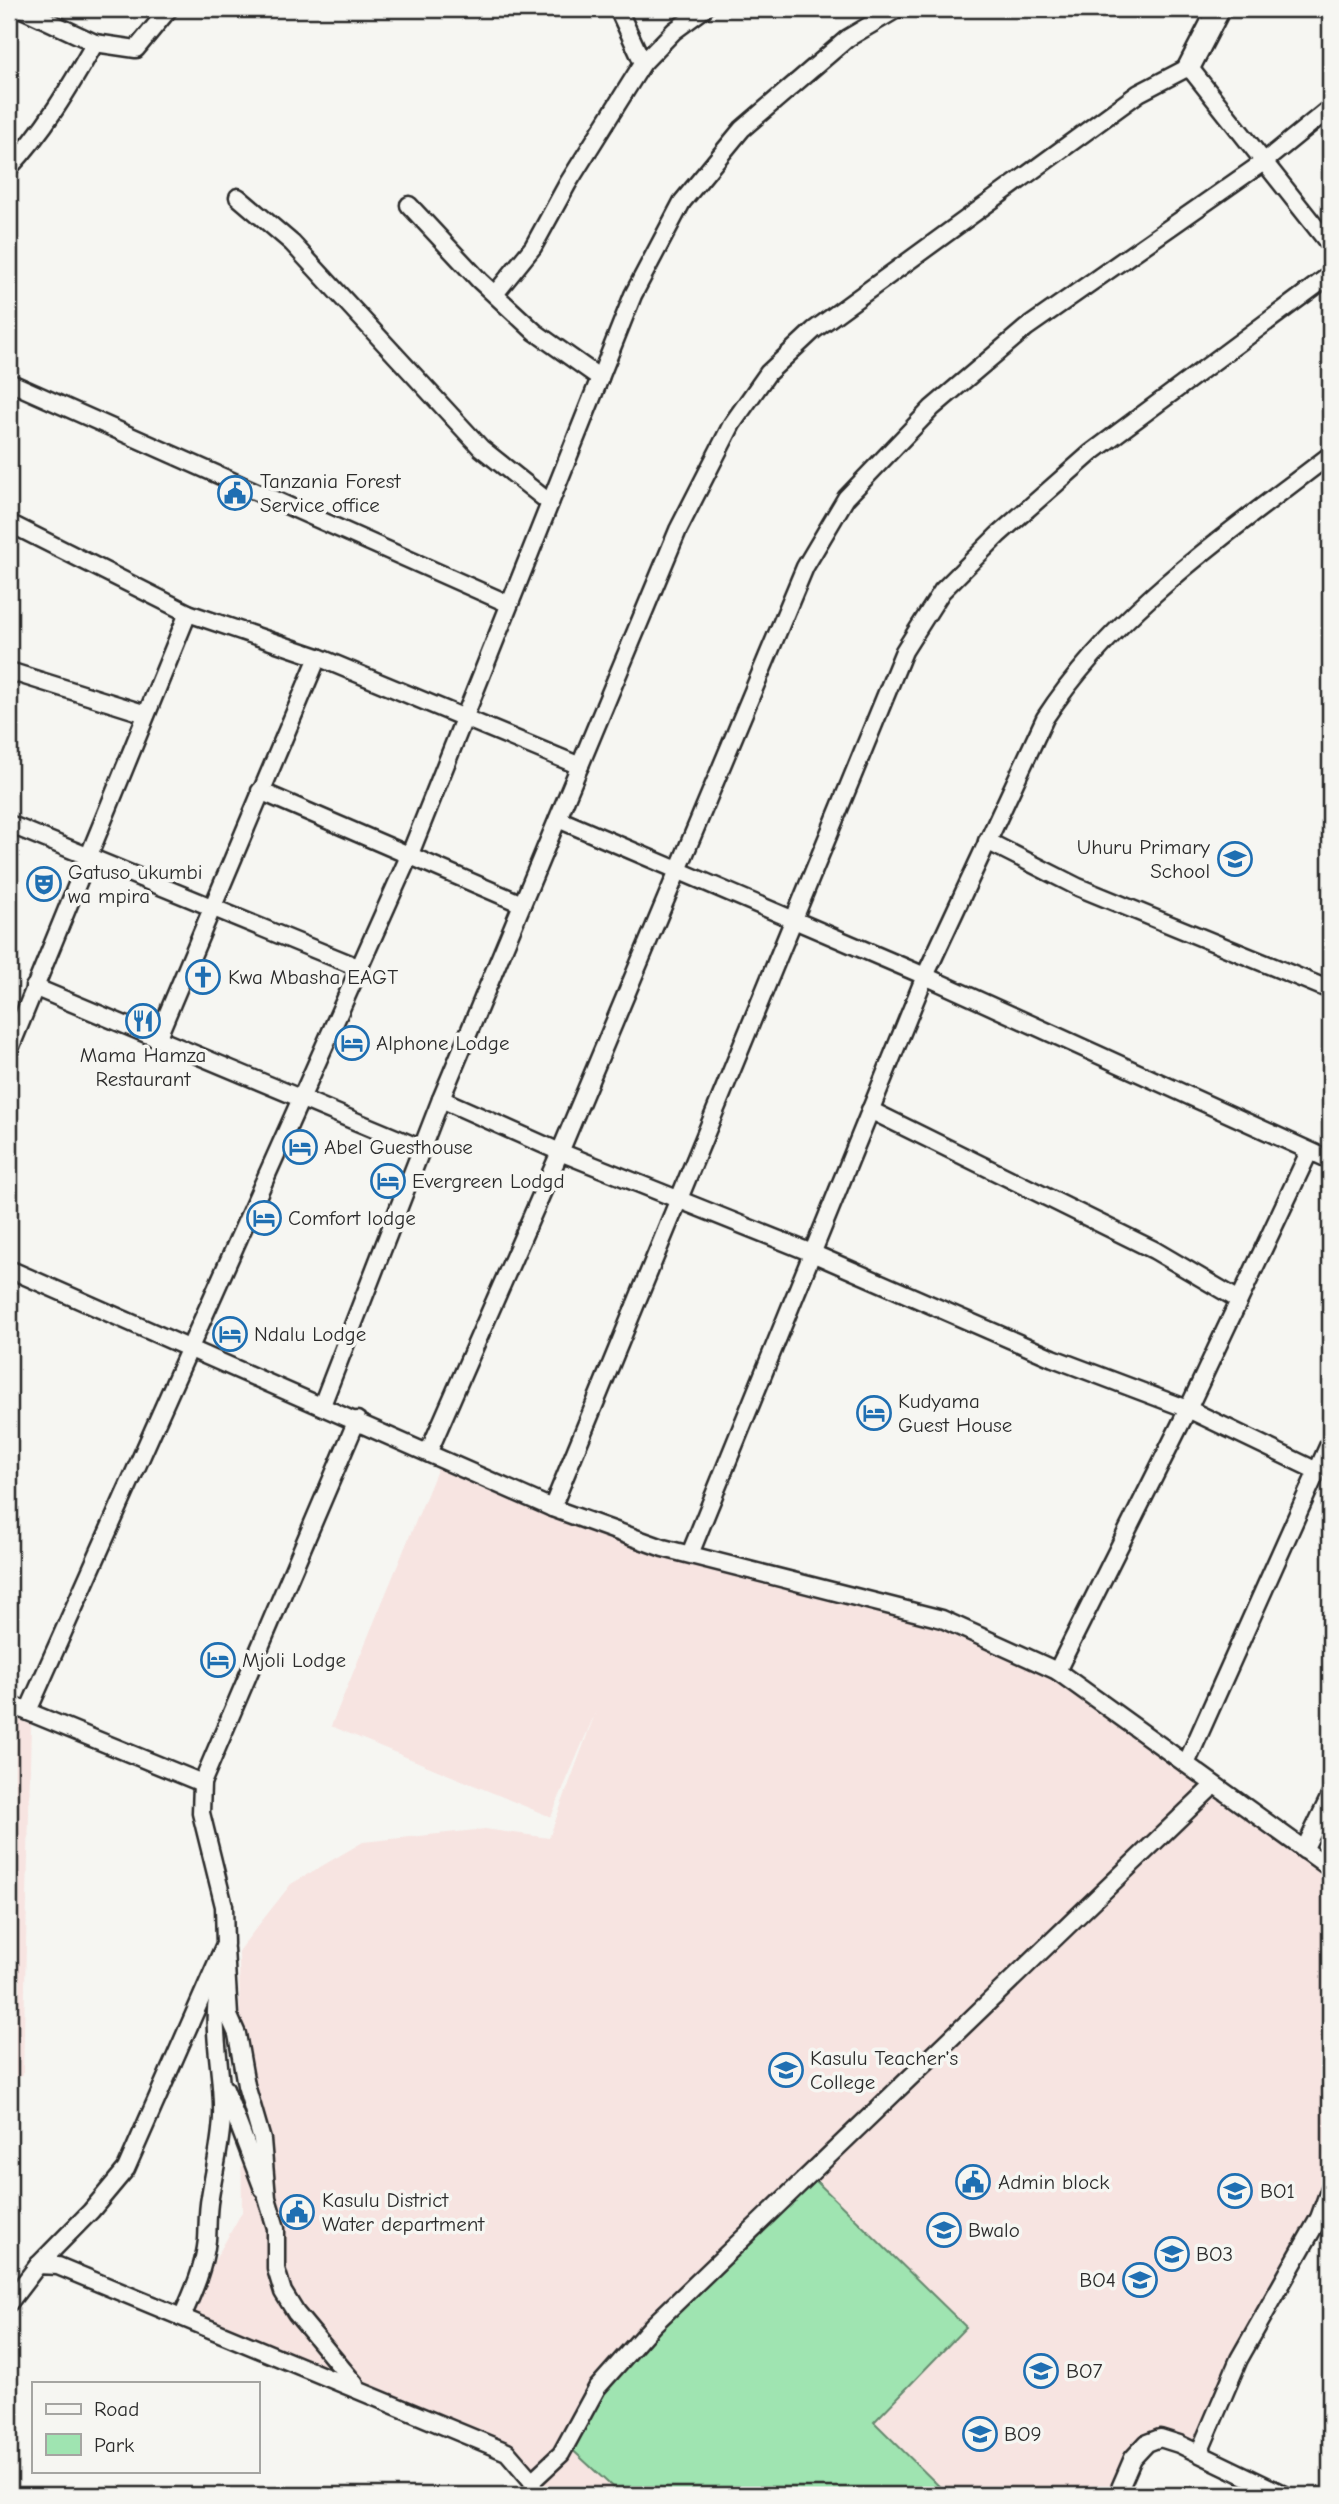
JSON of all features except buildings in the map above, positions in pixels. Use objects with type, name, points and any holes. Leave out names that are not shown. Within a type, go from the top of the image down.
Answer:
[{"type":"street","points":[[22,9],[95,43],[136,49],[169,9]]},
{"type":"street","points":[[618,9],[643,63]]},
{"type":"street","points":[[495,294],[533,247],[568,183],[643,63],[674,31],[704,9]]},
{"type":"street","points":[[28,1711],[193,1347],[410,854],[633,295],[682,202],[742,129],[848,38],[897,9]]},
{"type":"street","points":[[322,1405],[441,1099],[678,530],[732,424],[768,373],[814,330],[1128,101],[1189,67],[1219,9]]},
{"type":"street","points":[[9,168],[31,145],[62,100],[95,43]]},
{"type":"street","points":[[1189,67],[1330,245]]},
{"type":"street","points":[[429,1451],[560,1152],[805,567],[846,498],[932,408],[1026,328],[1265,161],[1330,108]]},
{"type":"street","points":[[238,197],[292,243],[481,449],[550,503]]},
{"type":"street","points":[[409,205],[535,332],[600,378]]},
{"type":"street","points":[[552,1507],[904,651],[942,591],[999,535],[1091,453],[1330,275]]},
{"type":"street","points":[[9,382],[509,604]]},
{"type":"street","points":[[690,1554],[925,976],[1045,718],[1065,687],[1142,605],[1189,564],[1330,455]]},
{"type":"street","points":[[9,523],[188,613],[318,657],[580,766]]},
{"type":"street","points":[[9,1051],[188,613]]},
{"type":"street","points":[[157,1039],[318,657]]},
{"type":"street","points":[[9,671],[146,714]]},
{"type":"street","points":[[260,791],[522,904]]},
{"type":"street","points":[[558,819],[925,976],[1330,1160]]},
{"type":"street","points":[[9,824],[360,968]]},
{"type":"street","points":[[987,841],[1079,887],[1330,990]]},
{"type":"street","points":[[34,987],[422,1149]]},
{"type":"street","points":[[441,1099],[560,1152],[812,1252],[1053,1358],[1188,1409],[1317,1471]]},
{"type":"street","points":[[870,1110],[1154,1250],[1240,1300]]},
{"type":"street","points":[[1057,1671],[1188,1409],[1310,1152]]},
{"type":"street","points":[[9,1269],[193,1347],[552,1507],[663,1548],[942,1619],[1057,1671],[1330,1868]]},
{"type":"street","points":[[267,2197],[262,2140],[246,2085],[237,2034],[229,2016],[225,1906],[201,1813],[202,1783],[357,1420]]},
{"type":"street","points":[[1186,1764],[1330,1442]]},
{"type":"street","points":[[9,1704],[202,1783]]},
{"type":"street","points":[[38,2265],[58,2266],[507,2452],[533,2488],[561,2454],[597,2388],[653,2325],[1214,1785]]},
{"type":"street","points":[[1304,1850],[1330,1796]]},
{"type":"street","points":[[9,2303],[38,2265],[91,2211],[126,2169],[225,1944]]},
{"type":"street","points":[[182,2317],[198,2282],[207,2242],[208,2207],[222,2115],[214,2028],[217,1989],[226,1962]]},
{"type":"street","points":[[218,2078],[228,2095],[245,2149],[267,2197],[276,2228],[276,2269],[284,2292],[345,2375],[364,2393]]},
{"type":"street","points":[[1199,2453],[1239,2359],[1324,2221],[1330,2188]]},
{"type":"street","points":[[1117,2495],[1133,2458],[1147,2442],[1160,2438],[1199,2453],[1285,2495]]},
{"type":"shaded area","name":"Kasulu Teacher's College","points":[[442,1458],[661,1547],[942,1621],[1058,1672],[1330,1869],[1330,2190],[1240,2360],[1199,2455],[1180,2445],[1148,2444],[1118,2495],[535,2495],[507,2453],[182,2318],[242,2212],[239,1950],[291,1884],[363,1842],[485,1829],[549,1838],[596,1711],[551,1817],[331,1726]]},
{"type":"shaded area","points":[[9,1715],[31,1724],[23,2076],[9,2077]]},
{"type":"green space","points":[[810,2175],[966,2327],[874,2422],[948,2495],[621,2495],[566,2444],[593,2395]]},
{"type":"place","name":"Tanzania Forest Service office","points":[[235,493]]},
{"type":"place","name":"Uhuru Primary School","points":[[1235,859]]},
{"type":"place","name":"Gatuso ukumbi wa mpira","points":[[44,884]]},
{"type":"place","name":"Kwa Mbasha EAGT","points":[[203,977]]},
{"type":"place","name":"Mama Hamza Restaurant","points":[[143,1021]]},
{"type":"place","name":"Alphone Lodge","points":[[352,1043]]},
{"type":"place","name":"Abel Guesthouse","points":[[300,1147]]},
{"type":"place","name":"Evergreen Lodgd","points":[[388,1181]]},
{"type":"place","name":"Comfort lodge","points":[[264,1218]]},
{"type":"place","name":"Ndalu Lodge","points":[[230,1334]]},
{"type":"place","name":"Kudyama Guest House","points":[[874,1413]]},
{"type":"place","name":"Mjoli Lodge","points":[[218,1660]]},
{"type":"place","name":"Kasulu Teacher's College","points":[[786,2070]]},
{"type":"place","name":"Admin block","points":[[973,2182]]},
{"type":"place","name":"BO1","points":[[1235,2191]]},
{"type":"place","name":"Kasulu District Water department","points":[[297,2212]]},
{"type":"place","name":"Bwalo","points":[[944,2230]]},
{"type":"place","name":"BO3","points":[[1172,2254]]},
{"type":"place","name":"BO4","points":[[1140,2280]]},
{"type":"place","name":"BO7","points":[[1041,2371]]},
{"type":"place","name":"BO9","points":[[980,2434]]}]
